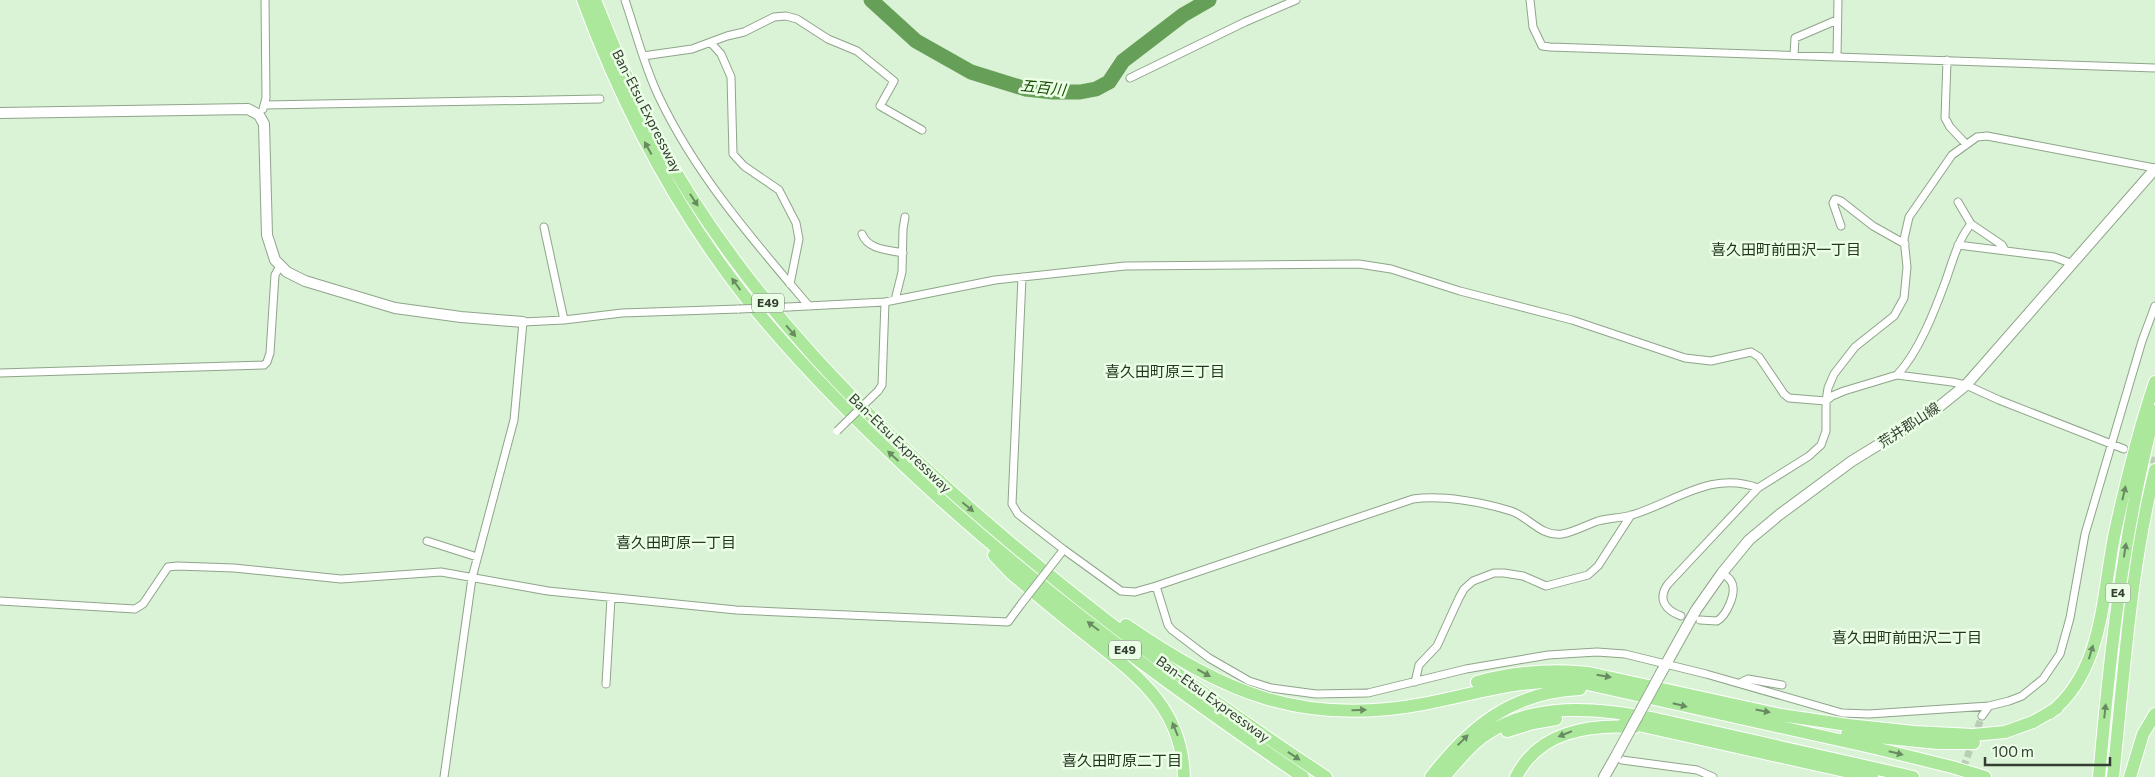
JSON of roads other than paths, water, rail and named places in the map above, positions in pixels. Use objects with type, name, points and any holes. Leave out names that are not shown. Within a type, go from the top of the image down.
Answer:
[{"type":"highway","name":"Ban-Etsu Expressway","points":[[583,0],[613,76],[646,143],[704,240],[746,297],[816,378],[861,425],[955,512],[1056,597],[1173,687],[1303,777]]},
{"type":"highway","name":"Ban-Etsu Expressway","points":[[596,0],[627,77],[657,139],[715,232],[778,317],[826,371],[906,451],[1063,587],[1157,659],[1326,777]]},
{"type":"highway","points":[[1763,723],[1889,739],[1938,743],[1975,742],[2002,738],[2020,731],[2037,723],[2057,708],[2080,681],[2091,653],[2121,503],[2141,425],[2155,382]]},
{"type":"highway","name":"E4","points":[[2098,777],[2120,581],[2139,474],[2155,412]]},
{"type":"highway","name":"E4","points":[[2113,777],[2129,618],[2143,524],[2155,470]]},
{"type":"highway","points":[[955,512],[1012,574],[1147,686],[1173,723],[1181,749],[1184,777]]},
{"type":"highway","points":[[1018,549],[1137,633],[1208,675],[1232,687],[1272,701],[1306,708],[1339,711],[1386,709],[1421,704],[1499,686],[1528,682],[1570,681],[1616,688],[1923,760],[1985,777]]},
{"type":"highway","points":[[1386,709],[1416,703],[1496,678],[1526,672],[1550,671],[1603,675],[1782,715],[1914,732],[1972,735],[2005,732],[2033,722],[2057,708]]},
{"type":"highway","points":[[1431,777],[1470,733],[1505,709],[1532,698],[1557,691],[1616,688]]},
{"type":"highway","points":[[1445,777],[1458,760],[1481,738],[1508,722],[1536,713],[1582,710],[1613,711],[1656,719],[1913,777]]},
{"type":"highway","points":[[2130,777],[2143,734],[2155,714]]},
{"type":"highway","points":[[1445,777],[1469,755],[1493,738],[1519,727],[1547,720],[1607,719],[1872,777]]},
{"type":"highway","points":[[1516,777],[1524,764],[1542,746],[1553,739],[1578,729],[1617,726],[1682,734]]},
{"type":"highway","points":[[1797,760],[1850,777]]},
{"type":"main road","points":[[0,113],[248,109],[259,115],[265,130],[267,235],[272,253],[280,266],[305,281],[395,308],[461,317],[523,322]]},
{"type":"main road","name":"荒井郡山線","points":[[1616,756],[1696,610],[1722,573],[1749,540],[1779,515],[1852,461],[1935,410],[1966,385],[2155,168]]},
{"type":"main road","points":[[1604,777],[1616,756]]},
{"type":"street","points":[[259,115],[265,106],[265,0]]},
{"type":"street","points":[[625,0],[658,96],[688,150],[717,195],[809,306]]},
{"type":"street","points":[[1130,78],[1245,22],[1296,0]]},
{"type":"street","points":[[1530,0],[1533,27],[1542,46],[2155,68]]},
{"type":"street","points":[[1837,56],[1838,0]]},
{"type":"street","points":[[643,56],[678,52],[711,43],[727,36],[744,32],[774,18],[786,16],[797,19],[828,39],[857,51],[894,81],[880,106],[922,130]]},
{"type":"street","points":[[1794,55],[1795,38],[1837,20]]},
{"type":"street","points":[[711,43],[721,54],[731,77],[733,154],[744,166],[779,190],[796,223],[799,239],[790,284]]},
{"type":"street","points":[[1947,60],[1945,118],[1950,127],[1966,144]]},
{"type":"street","points":[[265,106],[600,99]]},
{"type":"street","points":[[1681,616],[1665,607],[1664,588],[1758,488],[1809,456],[1821,445],[1826,431],[1826,401],[1830,382],[1840,365],[1855,347],[1897,312],[1904,298],[1906,282],[1906,227],[1912,212],[1952,156],[1977,137],[1987,136],[2155,168]]},
{"type":"street","points":[[1841,226],[1834,199],[1841,201],[1872,225],[1905,244]]},
{"type":"street","points":[[1958,202],[1971,224],[2002,245],[2005,250]]},
{"type":"street","points":[[896,300],[902,272],[905,217]]},
{"type":"street","points":[[1897,375],[1908,359],[1930,318],[1958,245],[1971,224]]},
{"type":"street","points":[[544,227],[564,320]]},
{"type":"street","points":[[862,234],[864,240],[876,247],[903,253]]},
{"type":"street","points":[[1958,245],[2061,259],[2073,264]]},
{"type":"street","points":[[444,777],[472,578],[514,420],[523,322],[564,320],[622,313],[885,302],[988,282],[1125,266],[1372,265],[1517,307],[1572,320],[1685,358],[1711,361],[1751,352],[1759,357],[1784,394],[1794,400],[1826,401],[1838,394],[1897,375],[1966,385],[1999,400],[2124,449]]},
{"type":"street","points":[[0,373],[264,365],[270,354],[275,275],[280,266]]},
{"type":"street","points":[[1022,277],[1012,504],[1018,514],[1062,551],[1121,591],[1134,592],[1156,586],[1413,499],[1439,498],[1510,511],[1542,530],[1563,534],[1596,522],[1631,515],[1687,492],[1721,482],[1744,483],[1758,488]]},
{"type":"street","points":[[835,433],[882,385],[885,302]]},
{"type":"street","points":[[1156,586],[1168,625],[1172,630],[1209,658],[1249,681],[1271,688],[1290,691],[1345,695],[1368,693],[1466,669],[1577,652],[1625,654],[1663,668],[1740,683],[1842,713],[1869,714],[1988,706],[2009,701],[2044,679],[2060,654],[2070,618],[2085,534],[2142,341],[2155,306]]},
{"type":"street","points":[[1415,682],[1419,665],[1437,646],[1459,598],[1464,589],[1473,581],[1494,573],[1504,573],[1523,576],[1546,586],[1588,575],[1598,566],[1631,515]]},
{"type":"street","points":[[427,541],[477,557]]},
{"type":"street","points":[[0,601],[135,609],[143,604],[168,567],[177,566],[234,568],[341,579],[435,572],[453,573],[548,591],[736,610],[1008,622],[1062,551]]},
{"type":"street","points":[[1700,620],[1717,621],[1726,614],[1733,586],[1731,580],[1722,573]]},
{"type":"street","points":[[606,684],[611,598]]},
{"type":"street","points":[[1740,683],[1748,679],[1782,685]]},
{"type":"street","points":[[1982,716],[1988,706]]},
{"type":"street","points":[[1616,756],[1622,760],[1697,770],[1713,777]]},
{"type":"waterway","name":"五百川","points":[[871,0],[916,41],[971,72],[1026,89],[1053,92],[1080,92],[1096,89],[1109,82],[1123,61],[1183,15],[1209,0]]},
{"type":"tunnel","points":[[2141,456],[2155,461]]},
{"type":"tunnel","points":[[1960,777],[1982,716]]},
{"type":"district","name":"喜久田町前田沢一丁目","points":[[1786,250]]},
{"type":"district","name":"喜久田町原三丁目","points":[[1165,372]]},
{"type":"district","name":"喜久田町原一丁目","points":[[676,543]]},
{"type":"district","name":"喜久田町前田沢二丁目","points":[[1907,638]]},
{"type":"district","name":"喜久田町原二丁目","points":[[1122,761]]}]
